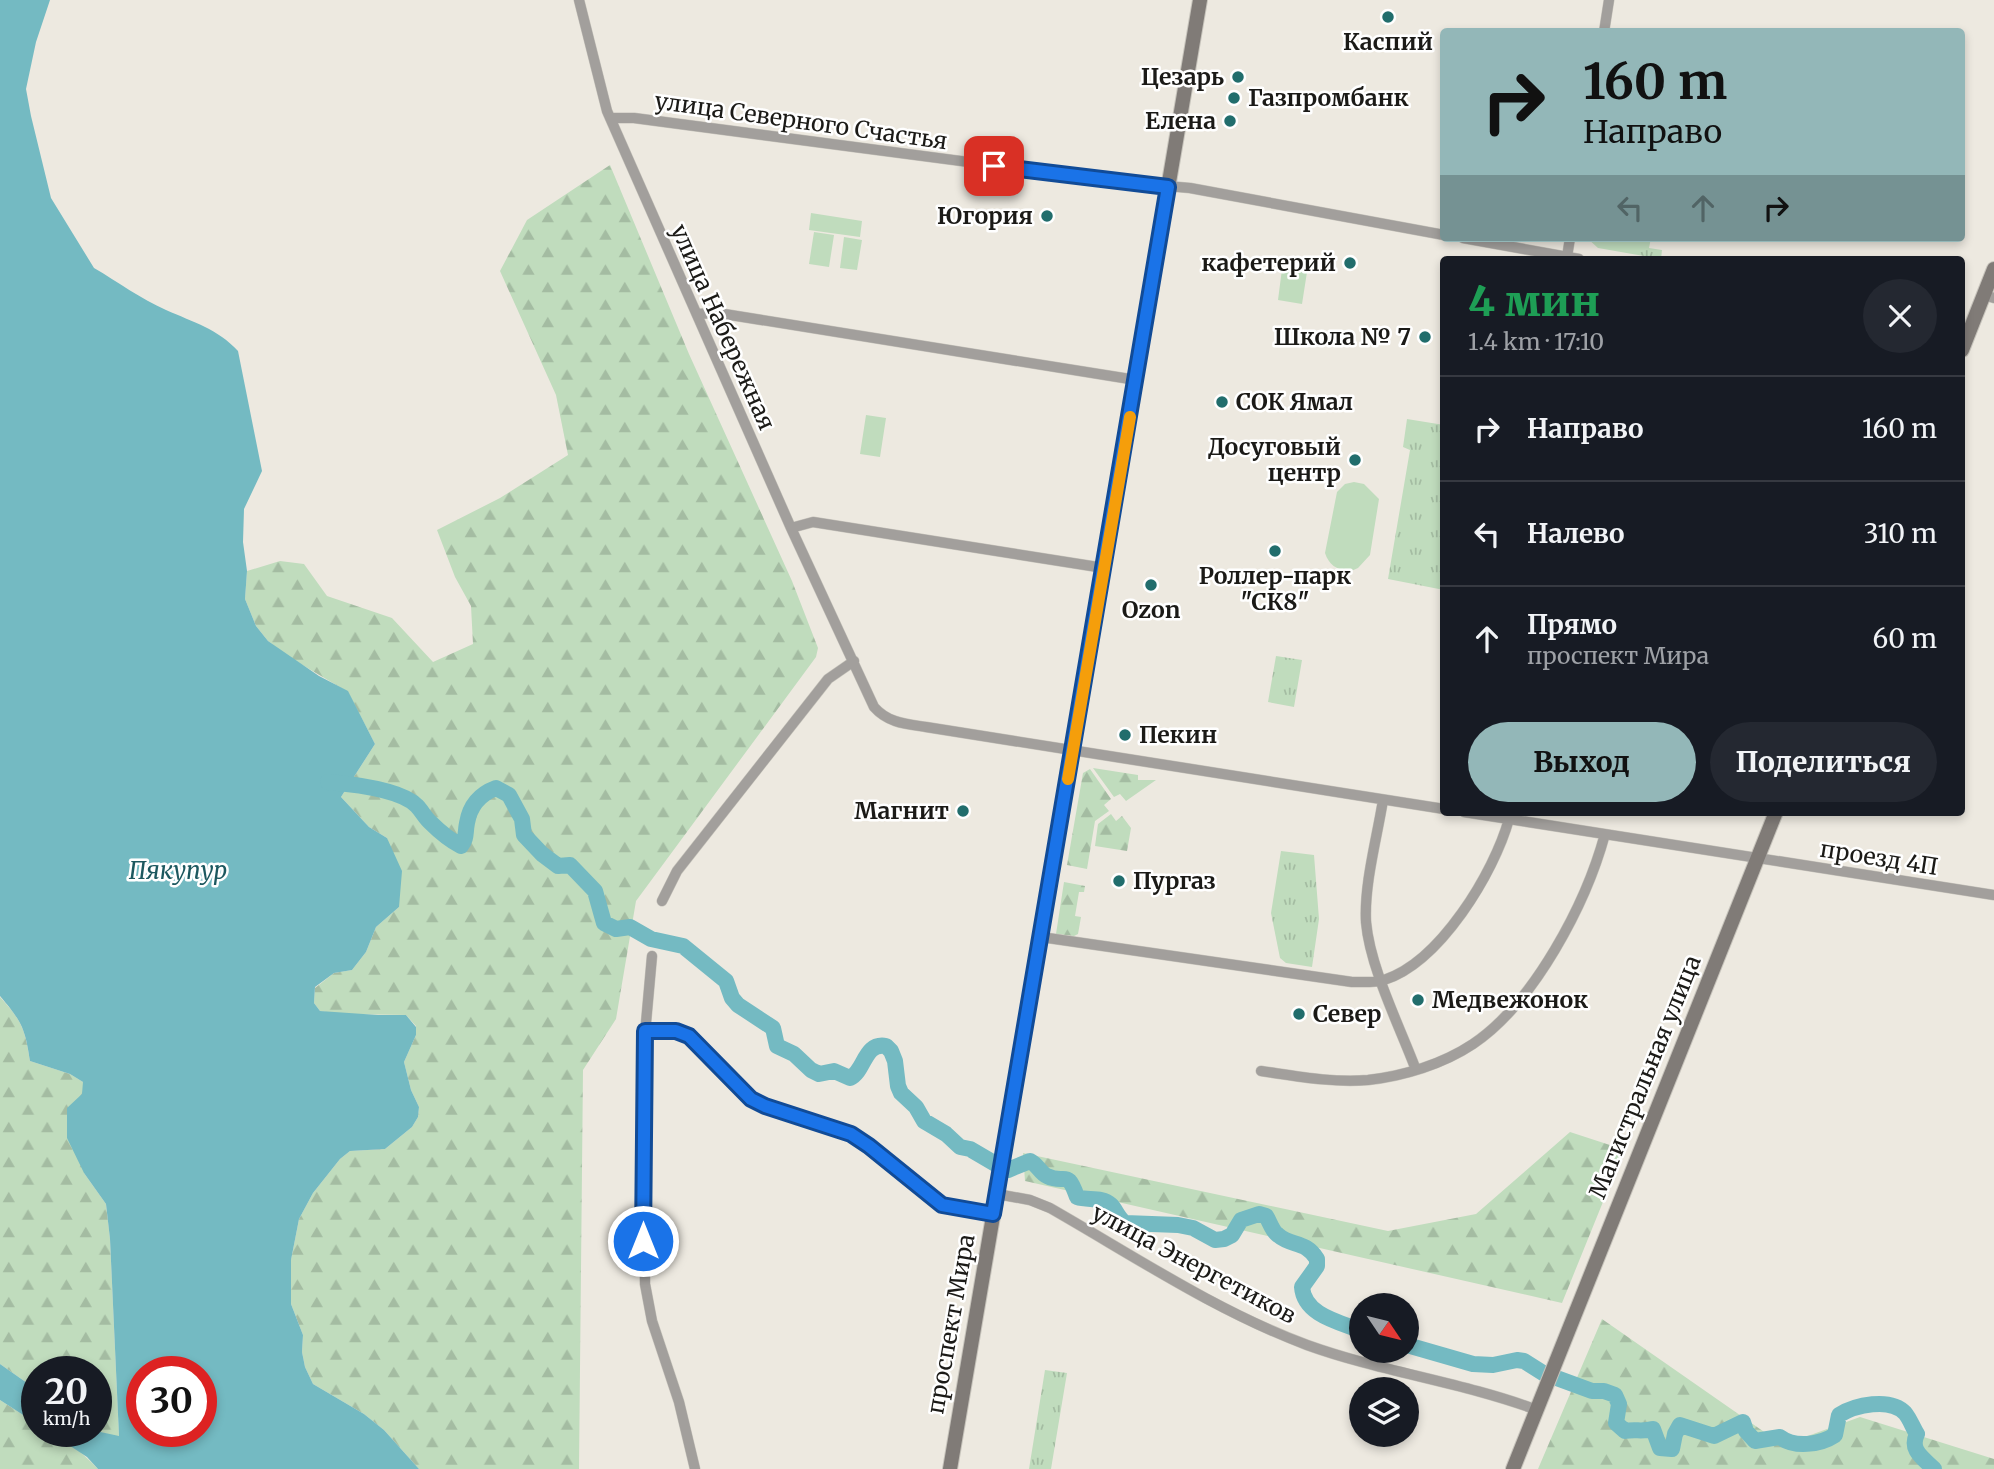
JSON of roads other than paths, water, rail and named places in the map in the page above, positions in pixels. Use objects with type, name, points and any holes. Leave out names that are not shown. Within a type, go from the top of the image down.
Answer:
[{"type":"main road","points":[[1041,937],[1200,0]]},
{"type":"main road","points":[[1966,327],[1989,296],[1994,269]]},
{"type":"main road","name":"Магистральная улица","points":[[1537,1410],[1774,816]]},
{"type":"main road","name":"проспект Мира","points":[[950,1469],[1041,937]]},
{"type":"main road","points":[[1513,1469],[1537,1410]]},
{"type":"street","name":"улица Набережная","points":[[579,0],[601,93],[610,118],[791,528],[874,707],[888,719],[1072,751],[1440,808]]},
{"type":"street","points":[[1605,28],[1609,0]]},
{"type":"street","name":"улица Северного Счастья","points":[[610,118],[634,118],[1190,188],[1440,233]]},
{"type":"street","points":[[1485,242],[1562,256]]},
{"type":"street","points":[[697,314],[718,313],[1136,380]]},
{"type":"street","points":[[791,528],[816,523],[1104,568]]},
{"type":"street","points":[[662,901],[677,871],[828,679],[854,662]]},
{"type":"street","points":[[1383,800],[1366,904],[1370,946],[1416,1070]]},
{"type":"street","name":"проезд 4П","points":[[1490,816],[1994,895]]},
{"type":"street","points":[[1041,937],[1352,982],[1382,981],[1415,964],[1447,935],[1484,875],[1505,834],[1509,819]]},
{"type":"street","points":[[1261,1071],[1350,1080],[1392,1076],[1452,1056],[1473,1044],[1493,1029],[1541,970],[1573,915],[1593,872],[1605,834]]},
{"type":"street","points":[[652,956],[645,1031],[645,1284],[652,1321],[679,1402],[695,1469]]},
{"type":"street","points":[[645,1031],[676,1031],[689,1036],[751,1099],[851,1134],[942,1205],[993,1214]]},
{"type":"street","name":"улица Энергетиков","points":[[997,1190],[1039,1203],[1216,1303],[1308,1345],[1370,1364],[1496,1396],[1537,1410]]},
{"type":"water","name":"Пякупур","points":[[0,0],[50,0],[36,42],[26,89],[51,198],[94,268],[148,301],[214,332],[238,351],[262,471],[244,509],[243,542],[247,571],[245,599],[256,626],[268,641],[319,676],[348,691],[375,744],[341,797],[369,827],[387,838],[402,871],[399,907],[376,927],[366,952],[352,970],[334,973],[315,987],[314,1003],[320,1011],[406,1015],[416,1027],[416,1035],[404,1062],[411,1090],[419,1107],[418,1117],[412,1127],[385,1149],[350,1151],[340,1159],[313,1193],[299,1219],[291,1260],[291,1304],[303,1335],[305,1367],[313,1384],[364,1414],[384,1430],[419,1469],[98,1469],[87,1457],[72,1447],[112,1447],[112,1434],[119,1436],[106,1204],[84,1173],[67,1138],[67,1108],[82,1094],[83,1082],[70,1074],[30,1061],[21,1026],[0,996]]},
{"type":"water","points":[[0,1364],[21,1379],[21,1414],[0,1400]]},
{"type":"waterway","points":[[328,782],[375,788],[400,795],[410,800],[438,830],[461,846],[473,806],[485,793],[496,788],[509,795],[522,819],[524,835],[542,854],[558,866],[570,865],[595,891],[604,923],[616,929],[630,927],[651,939],[683,946],[726,981],[732,998],[738,1005],[773,1028],[777,1046],[794,1054],[811,1070],[819,1074],[834,1071],[850,1078],[873,1048],[886,1046],[895,1061],[901,1093],[916,1107],[924,1121],[946,1134],[960,1147],[970,1149],[1008,1170],[1030,1161],[1047,1176],[1068,1180],[1077,1197],[1107,1202],[1125,1223],[1178,1225],[1193,1228],[1215,1240],[1232,1235],[1241,1220],[1259,1214],[1266,1216],[1283,1239],[1303,1246],[1317,1259],[1317,1266],[1302,1287],[1309,1304],[1324,1316],[1349,1327]]},
{"type":"waterway","points":[[1419,1348],[1473,1364],[1493,1365],[1524,1361],[1543,1373],[1592,1391],[1615,1395],[1619,1404],[1616,1423],[1625,1431],[1653,1429],[1660,1448],[1672,1449],[1680,1425],[1714,1436],[1743,1422],[1746,1431],[1755,1441],[1780,1437],[1792,1443],[1815,1443],[1835,1435],[1839,1415],[1846,1411],[1872,1404],[1891,1405],[1907,1415],[1917,1434],[1916,1449],[1934,1469]]},
{"type":"place","name":"Каспий","points":[[1388,17]]},
{"type":"place","name":"Цезарь","points":[[1238,77]]},
{"type":"place","name":"Газпромбанк","points":[[1234,98]]},
{"type":"place","name":"Елена","points":[[1230,121]]},
{"type":"place","name":"Югория","points":[[1047,216]]},
{"type":"place","name":"кафетерий","points":[[1350,263]]},
{"type":"place","name":"Школа № 7","points":[[1425,337]]},
{"type":"place","name":"СОК Ямал","points":[[1222,402]]},
{"type":"place","name":"Досуговый центр","points":[[1355,460]]},
{"type":"place","name":"Роллер-парк \"СК8\"","points":[[1275,551]]},
{"type":"place","name":"Ozon","points":[[1151,585]]},
{"type":"place","name":"Пекин","points":[[1125,735]]},
{"type":"place","name":"Магнит","points":[[963,811]]},
{"type":"place","name":"Пургаз","points":[[1119,881]]},
{"type":"place","name":"Медвежонок","points":[[1418,1000]]},
{"type":"place","name":"Север","points":[[1299,1014]]}]
